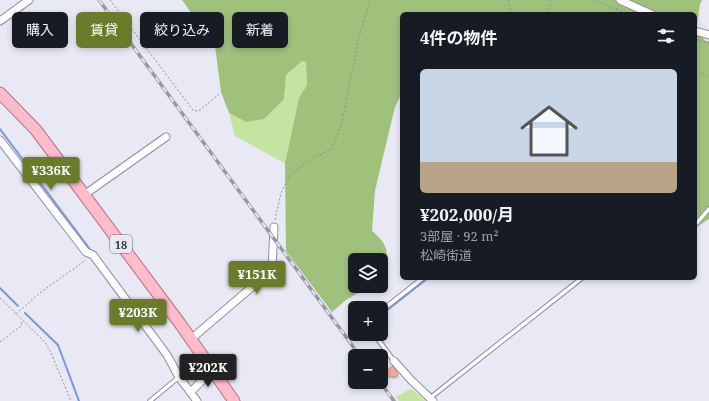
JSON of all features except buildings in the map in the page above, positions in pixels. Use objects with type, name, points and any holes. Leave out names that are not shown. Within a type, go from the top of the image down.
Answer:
[{"type":"main road","name":"18","points":[[0,93],[36,130],[191,339],[234,401]]},
{"type":"street","points":[[0,21],[29,0]]},
{"type":"street","points":[[618,2],[646,12]]},
{"type":"street","points":[[697,32],[709,35]]},
{"type":"street","points":[[84,195],[166,137]]},
{"type":"street","points":[[0,140],[86,252],[92,255],[167,355],[179,377],[197,401]]},
{"type":"street","points":[[191,339],[272,270],[274,226]]},
{"type":"street","points":[[394,361],[431,399]]},
{"type":"street","points":[[191,392],[212,370]]},
{"type":"lane","points":[[697,222],[709,209]]},
{"type":"lane","points":[[388,306],[420,280]]},
{"type":"lane","points":[[431,399],[580,280]]},
{"type":"lane","points":[[379,341],[394,361]]},
{"type":"lane","points":[[150,401],[179,377]]},
{"type":"path","points":[[110,0],[193,110],[200,110],[219,94]]},
{"type":"path","points":[[274,226],[282,193],[290,175],[308,162],[331,149],[337,136],[342,122],[359,37],[370,0]]},
{"type":"path","points":[[508,0],[511,12]]},
{"type":"path","points":[[548,12],[551,0]]},
{"type":"path","points":[[594,0],[622,12]]},
{"type":"path","points":[[616,10],[618,2]]},
{"type":"path","points":[[697,39],[709,43]]},
{"type":"path","points":[[697,71],[709,77]]},
{"type":"path","points":[[16,314],[41,292],[92,255]]},
{"type":"path","points":[[0,298],[45,342],[52,353],[70,401]]},
{"type":"path","points":[[0,342],[21,326],[22,320]]},
{"type":"green space","points":[[182,0],[702,0],[697,25],[697,12],[400,12],[400,97],[395,107],[375,191],[372,231],[381,240],[387,253],[348,253],[348,293],[358,293],[346,300],[332,312],[286,251],[285,163],[299,98],[307,85],[306,62],[302,61],[286,75],[284,99],[264,119],[246,122],[229,113],[221,92],[215,48],[224,48],[224,12],[191,12]]},
{"type":"green space","points":[[697,33],[706,41],[709,41],[709,219],[697,227]]},
{"type":"green space","points":[[302,61],[306,62],[307,85],[299,98],[285,163],[235,136],[229,113],[246,122],[284,99],[286,75]]},
{"type":"green space","points":[[410,389],[426,401],[399,401],[396,397]]},
{"type":"waterway","points":[[0,129],[92,252]]},
{"type":"waterway","points":[[388,309],[425,280]]},
{"type":"waterway","points":[[0,288],[18,306]]},
{"type":"waterway","points":[[25,313],[58,345],[79,401]]},
{"type":"railway","points":[[99,0],[355,349]]},
{"type":"railway","points":[[385,389],[394,401]]}]
